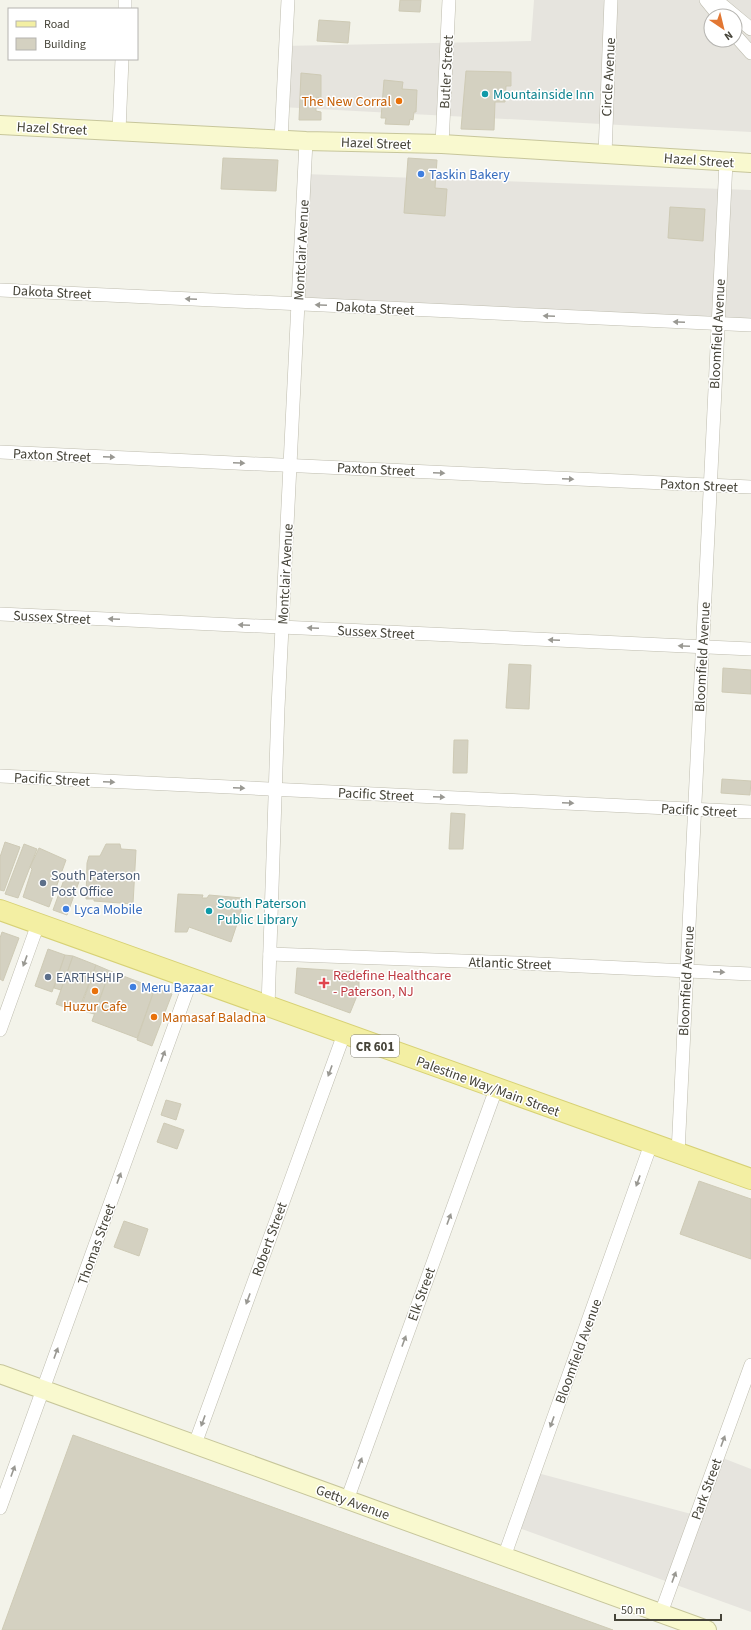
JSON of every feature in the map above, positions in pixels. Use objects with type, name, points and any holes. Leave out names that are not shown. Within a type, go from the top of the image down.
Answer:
[{"type":"main road","name":"Palestine Way/Main Street","points":[[0,910],[191,980],[751,1179]]},
{"type":"street","points":[[281,140],[288,0]]},
{"type":"street","name":"Butler Street","points":[[442,144],[449,0]]},
{"type":"street","name":"Circle Avenue","points":[[605,154],[611,0]]},
{"type":"street","points":[[706,0],[712,8]]},
{"type":"street","points":[[716,0],[751,29]]},
{"type":"street","points":[[743,44],[751,53]]},
{"type":"street","points":[[119,131],[122,60]]},
{"type":"street","name":"Hazel Street","points":[[0,125],[281,140],[442,144],[751,163]]},
{"type":"street","name":"Montclair Avenue","points":[[268,1007],[282,627],[306,141]]},
{"type":"street","name":"Bloomfield Avenue","points":[[678,1153],[726,162]]},
{"type":"street","name":"Dakota Street","points":[[0,290],[751,325]]},
{"type":"street","name":"Paxton Street","points":[[0,452],[751,487]]},
{"type":"street","name":"Sussex Street","points":[[0,614],[751,650]]},
{"type":"street","name":"Pacific Street","points":[[0,776],[751,812]]},
{"type":"street","points":[[0,1030],[38,924]]},
{"type":"street","name":"Atlantic Street","points":[[270,954],[518,963],[751,974]]},
{"type":"street","name":"Thomas Street","points":[[0,1508],[191,980]]},
{"type":"street","name":"Robert Street","points":[[195,1444],[344,1034]]},
{"type":"street","name":"Elk Street","points":[[346,1500],[496,1089]]},
{"type":"street","name":"Bloomfield Avenue","points":[[504,1557],[651,1144]]},
{"type":"street","name":"Park Street","points":[[661,1614],[751,1365]]},
{"type":"street","name":"Getty Avenue","points":[[0,1374],[707,1630]]},
{"type":"shaded area","points":[[534,0],[751,0],[751,132],[281,107],[282,46],[531,41]]},
{"type":"shaded area","points":[[304,174],[751,190],[751,320],[291,304]]},
{"type":"shaded area","points":[[715,1455],[751,1469],[751,1612],[508,1524],[530,1471],[695,1515]]},
{"type":"building","points":[[400,0],[421,0],[420,12],[399,11]]},
{"type":"building","points":[[319,20],[350,22],[348,43],[317,41]]},
{"type":"building","name":"Mountainside Inn","points":[[466,71],[511,72],[511,86],[506,86],[505,102],[495,102],[494,130],[461,129]]},
{"type":"building","points":[[301,73],[321,75],[321,98],[316,97],[316,111],[321,112],[321,120],[299,120]]},
{"type":"building","name":"The New Corral","points":[[384,80],[403,82],[402,89],[417,90],[416,112],[414,112],[413,120],[410,119],[409,125],[385,124],[386,118],[381,118]]},
{"type":"building","points":[[223,158],[278,160],[276,191],[221,189]]},
{"type":"building","name":"Taskin Bakery","points":[[408,158],[437,160],[435,188],[447,189],[445,216],[404,213]]},
{"type":"building","points":[[670,207],[705,209],[703,241],[668,238]]},
{"type":"building","points":[[509,664],[531,665],[529,709],[506,708]]},
{"type":"building","points":[[723,668],[751,670],[751,694],[722,692]]},
{"type":"building","points":[[454,740],[468,740],[467,773],[453,773]]},
{"type":"building","points":[[722,779],[751,781],[750,795],[721,793]]},
{"type":"building","points":[[451,813],[465,814],[463,849],[449,849]]},
{"type":"building","points":[[5,842],[20,847],[4,891],[0,890],[0,857]]},
{"type":"building","points":[[24,844],[37,849],[18,898],[5,894]]},
{"type":"building","points":[[106,844],[120,844],[121,849],[136,850],[133,904],[86,899],[87,863],[89,856],[100,856]]},
{"type":"building","name":"South Paterson Post Office","points":[[39,848],[66,860],[49,907],[23,897],[32,869],[30,867]]},
{"type":"building","points":[[74,874],[81,876],[67,915],[53,910],[65,877],[70,878]]},
{"type":"building","name":"South Paterson Public Library","points":[[178,894],[203,895],[202,898],[207,898],[209,895],[242,898],[240,924],[237,924],[231,942],[189,927],[187,932],[175,932]]},
{"type":"building","points":[[2,932],[19,938],[3,981],[0,979],[0,938]]},
{"type":"building","name":"EARTHSHIP","points":[[48,949],[65,955],[52,992],[35,986]]},
{"type":"building","points":[[65,955],[73,956],[61,990],[54,988]]},
{"type":"building","points":[[73,956],[96,965],[78,1012],[56,1004]]},
{"type":"building","name":"Huzur Cafe","points":[[96,965],[110,971],[94,1014],[80,1010]]},
{"type":"building","points":[[297,968],[359,972],[359,991],[350,1013],[295,993]]},
{"type":"building","points":[[110,971],[155,988],[137,1038],[92,1021]]},
{"type":"building","name":"Mamasaf Baladna","points":[[155,988],[172,994],[152,1046],[137,1040]]},
{"type":"building","points":[[166,1100],[181,1104],[176,1120],[161,1115]]},
{"type":"building","points":[[164,1123],[184,1130],[177,1149],[157,1142]]},
{"type":"building","points":[[699,1181],[751,1199],[751,1259],[680,1234]]},
{"type":"building","points":[[124,1221],[148,1229],[139,1256],[114,1247]]},
{"type":"building","points":[[73,1435],[613,1630],[2,1630]]},
{"type":"place","name":"Mountainside Inn","points":[[485,94]]},
{"type":"place","name":"The New Corral","points":[[399,101]]},
{"type":"place","name":"Taskin Bakery","points":[[421,174]]},
{"type":"place","name":"South Paterson Post Office","points":[[43,883]]},
{"type":"place","name":"Lyca Mobile","points":[[66,909]]},
{"type":"place","name":"South Paterson Public Library","points":[[209,911]]},
{"type":"place","name":"EARTHSHIP","points":[[48,977]]},
{"type":"place","name":"Redefine Healthcare - Paterson, NJ","points":[[324,983]]},
{"type":"place","name":"Meru Bazaar","points":[[133,987]]},
{"type":"place","name":"Huzur Cafe","points":[[95,991]]},
{"type":"place","name":"Mamasaf Baladna","points":[[154,1017]]}]
